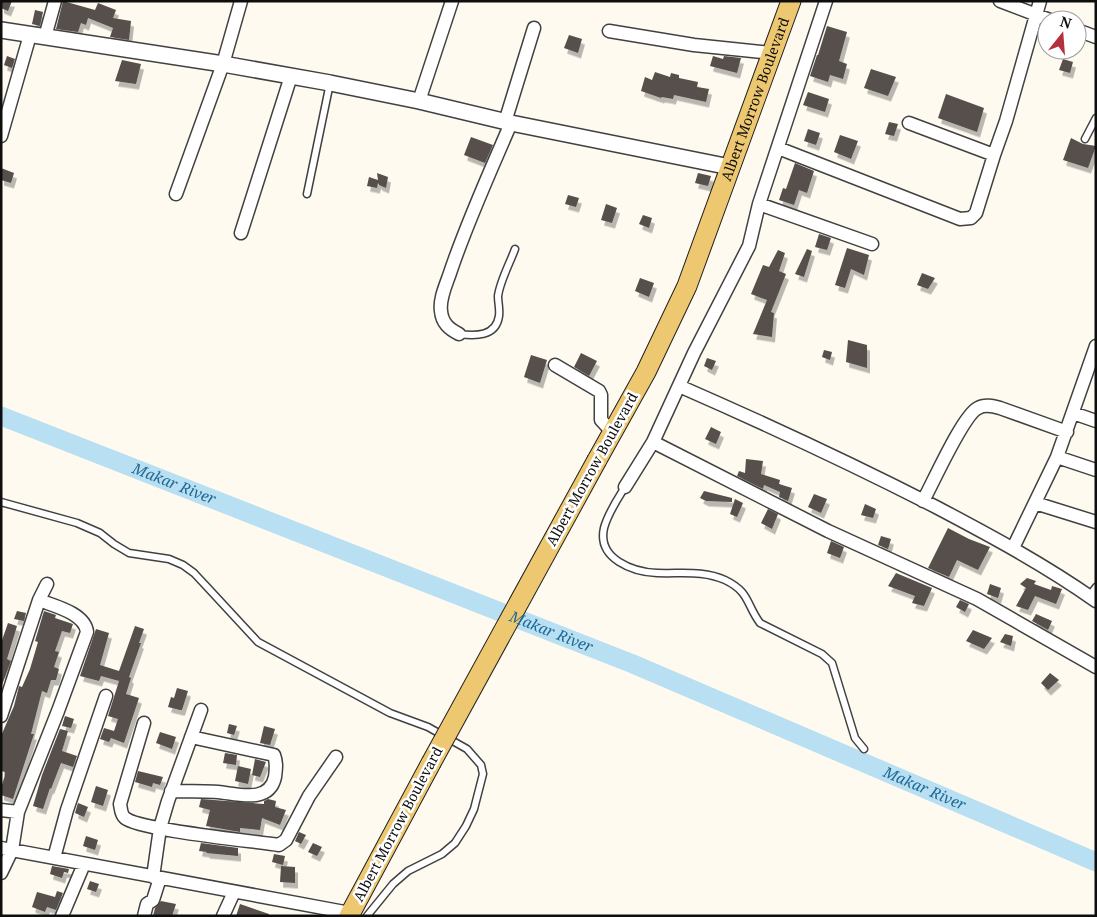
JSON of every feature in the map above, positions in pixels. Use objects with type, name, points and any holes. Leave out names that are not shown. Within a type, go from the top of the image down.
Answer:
[{"type":"main road","name":"Albert Morrow Boulevard","points":[[355,915],[431,763],[646,372],[670,323],[686,286],[791,1]]},
{"type":"street","points":[[1,136],[38,36],[55,1]]},
{"type":"street","points":[[176,194],[222,64],[241,1]]},
{"type":"street","points":[[418,101],[452,1]]},
{"type":"street","points":[[625,487],[653,442],[733,275],[749,246],[759,204],[826,1]]},
{"type":"street","points":[[1000,1],[1036,15]]},
{"type":"street","points":[[778,148],[960,219],[970,218],[976,213],[1006,122],[1040,1]]},
{"type":"street","points":[[459,334],[449,329],[444,322],[441,312],[444,292],[508,123],[534,28]]},
{"type":"street","points":[[1,30],[222,64],[330,83],[418,101],[508,123],[730,167]]},
{"type":"street","points":[[609,31],[694,45],[772,53]]},
{"type":"street","points":[[241,233],[291,76]]},
{"type":"street","points":[[909,123],[994,155]]},
{"type":"street","points":[[759,204],[872,244]]},
{"type":"street","points":[[1014,548],[1057,457],[1096,346]]},
{"type":"street","points":[[555,365],[599,391],[601,395],[601,420],[612,432]]},
{"type":"street","points":[[679,386],[816,448],[923,501],[1014,548],[1094,595]]},
{"type":"street","points":[[923,501],[959,433],[971,413],[978,408],[989,405],[1067,432]]},
{"type":"street","points":[[1073,413],[1096,421]]},
{"type":"street","points":[[653,442],[828,532],[977,600],[1096,667]]},
{"type":"street","points":[[1057,457],[1096,470]]},
{"type":"street","points":[[1035,503],[1096,522]]},
{"type":"street","points":[[1,716],[46,584]]},
{"type":"street","points":[[1,873],[18,812],[87,632],[84,622],[77,617],[39,600]]},
{"type":"street","points":[[54,858],[67,810],[106,696]]},
{"type":"street","points":[[144,916],[147,904],[153,900],[157,877],[160,828],[171,791],[201,710]]},
{"type":"street","points":[[144,723],[120,804],[125,818],[132,822],[160,828],[278,845],[286,840],[309,796],[336,757]]},
{"type":"street","points":[[171,791],[216,792],[250,796],[260,795],[269,791],[273,784],[277,767],[274,754],[192,737]]},
{"type":"street","points":[[1,810],[18,812]]},
{"type":"street","points":[[7,849],[355,915]]},
{"type":"street","points":[[62,916],[84,864]]},
{"type":"street","points":[[223,916],[234,892]]},
{"type":"lane","points":[[307,194],[330,83]]},
{"type":"lane","points":[[1086,139],[1096,118]]},
{"type":"lane","points":[[459,334],[473,336],[485,334],[494,328],[499,318],[498,297],[515,249]]},
{"type":"lane","points":[[625,487],[608,517],[604,529],[603,542],[611,556],[625,566],[637,570],[657,573],[690,572],[710,575],[735,586],[744,593],[760,623],[822,654],[832,663],[855,738],[864,749]]},
{"type":"lane","points":[[1,502],[77,523],[100,533],[114,544],[129,552],[169,559],[183,565],[194,573],[258,642],[390,714],[428,727],[467,749],[481,765],[483,774],[474,809],[466,826],[454,843],[442,854],[408,871],[355,915]]},
{"type":"building","points":[[1,1],[12,1],[8,11],[1,8]]},
{"type":"building","points":[[63,1],[95,10],[98,3],[116,10],[113,18],[131,21],[129,40],[110,37],[113,28],[88,18],[86,25],[81,23],[78,32],[56,29]]},
{"type":"building","points":[[35,10],[43,12],[40,26],[32,24]]},
{"type":"building","points":[[827,26],[847,32],[839,61],[847,64],[843,79],[830,75],[828,82],[810,76]]},
{"type":"building","points":[[569,35],[582,39],[578,53],[564,48]]},
{"type":"building","points":[[7,56],[15,59],[12,68],[4,65]]},
{"type":"building","points":[[713,56],[723,59],[724,56],[741,58],[737,73],[710,66]]},
{"type":"building","points":[[122,60],[141,64],[136,84],[115,81]]},
{"type":"building","points":[[1063,60],[1073,62],[1070,73],[1059,70]]},
{"type":"building","points":[[871,69],[896,77],[888,96],[864,88]]},
{"type":"building","points":[[655,72],[670,77],[671,73],[679,75],[679,78],[698,82],[697,87],[709,89],[706,102],[674,95],[673,99],[661,98],[641,91],[645,77],[652,80]]},
{"type":"building","points":[[808,92],[829,99],[825,112],[803,105]]},
{"type":"building","points":[[946,94],[984,108],[977,132],[938,118]]},
{"type":"building","points":[[889,122],[898,124],[894,136],[885,134]]},
{"type":"building","points":[[808,129],[820,133],[816,145],[804,141]]},
{"type":"building","points":[[840,135],[858,141],[851,159],[834,152]]},
{"type":"building","points":[[471,137],[493,145],[485,163],[464,155]]},
{"type":"building","points":[[1071,138],[1083,144],[1096,146],[1088,168],[1063,160]]},
{"type":"building","points":[[795,163],[814,171],[807,193],[799,190],[794,205],[779,200],[783,188],[786,189]]},
{"type":"building","points":[[1,168],[14,173],[11,183],[1,180]]},
{"type":"building","points":[[377,173],[388,177],[386,188],[378,183],[377,188],[367,186],[369,177],[378,180]]},
{"type":"building","points":[[698,173],[711,176],[708,186],[695,183]]},
{"type":"building","points":[[568,195],[579,198],[576,207],[565,204]]},
{"type":"building","points":[[606,204],[617,208],[612,223],[601,220]]},
{"type":"building","points":[[643,215],[652,218],[649,228],[639,224]]},
{"type":"building","points":[[819,234],[831,238],[827,250],[815,247]]},
{"type":"building","points":[[847,248],[869,255],[864,275],[851,269],[845,288],[835,285]]},
{"type":"building","points":[[807,249],[812,251],[804,277],[795,274]]},
{"type":"building","points":[[778,250],[785,253],[779,271],[786,274],[771,312],[774,313],[772,337],[753,334],[767,300],[751,294],[763,265],[769,267]]},
{"type":"building","points":[[922,273],[935,278],[928,289],[917,285]]},
{"type":"building","points":[[640,278],[654,283],[649,297],[635,291]]},
{"type":"building","points":[[848,340],[867,345],[867,368],[846,362]]},
{"type":"building","points":[[824,350],[832,352],[830,360],[822,357]]},
{"type":"building","points":[[581,353],[597,361],[589,376],[574,367]]},
{"type":"building","points":[[531,355],[547,360],[540,383],[524,377]]},
{"type":"building","points":[[707,358],[716,361],[712,370],[704,366]]},
{"type":"building","points":[[711,427],[721,432],[716,444],[705,439]]},
{"type":"building","points":[[746,459],[763,461],[761,474],[780,480],[779,484],[792,488],[788,501],[779,497],[780,492],[764,485],[763,489],[737,476],[739,471],[745,473]]},
{"type":"building","points":[[704,491],[732,498],[732,502],[706,501],[700,498]]},
{"type":"building","points":[[814,494],[827,499],[821,513],[808,507]]},
{"type":"building","points":[[735,499],[743,503],[737,517],[730,514]]},
{"type":"building","points":[[865,504],[876,509],[873,518],[861,515]]},
{"type":"building","points":[[768,509],[778,514],[772,529],[761,523]]},
{"type":"building","points":[[948,528],[990,547],[978,570],[957,560],[949,577],[928,568]]},
{"type":"building","points":[[881,536],[891,539],[888,549],[878,545]]},
{"type":"building","points":[[831,541],[844,547],[840,558],[827,553]]},
{"type":"building","points":[[896,573],[932,588],[924,606],[912,603],[915,596],[888,586]]},
{"type":"building","points":[[1027,578],[1036,581],[1034,584],[1051,590],[1052,586],[1062,589],[1056,604],[1035,596],[1028,610],[1016,606],[1026,588],[1020,584]]},
{"type":"building","points":[[990,584],[1001,588],[998,598],[987,594]]},
{"type":"building","points":[[960,600],[969,604],[965,612],[956,607]]},
{"type":"building","points":[[17,611],[26,613],[24,621],[14,619]]},
{"type":"building","points":[[44,611],[56,615],[55,618],[73,624],[70,633],[62,631],[55,651],[59,652],[54,667],[59,669],[56,680],[51,680],[47,693],[42,691],[31,734],[34,734],[13,799],[1,795],[5,772],[1,771],[1,736],[14,706],[19,686],[22,687],[30,669],[38,642],[35,641]]},
{"type":"building","points":[[1036,614],[1052,621],[1048,630],[1032,621]]},
{"type":"building","points":[[8,623],[17,626],[7,659],[11,661],[2,685],[1,643]]},
{"type":"building","points":[[135,626],[144,629],[129,677],[131,678],[126,694],[139,698],[124,743],[111,738],[109,742],[100,739],[104,728],[114,731],[118,719],[108,716],[119,681],[101,676],[99,681],[80,676],[96,629],[109,633],[100,665],[119,671]]},
{"type":"building","points":[[973,630],[992,638],[984,649],[966,641]]},
{"type":"building","points":[[1005,634],[1013,636],[1011,646],[1000,642]]},
{"type":"building","points":[[1050,673],[1059,680],[1048,690],[1041,683]]},
{"type":"building","points":[[177,688],[188,691],[182,710],[168,707],[171,697],[174,698]]},
{"type":"building","points":[[65,716],[74,719],[71,728],[62,726]]},
{"type":"building","points":[[229,724],[237,726],[234,735],[227,733]]},
{"type":"building","points":[[264,726],[275,729],[270,745],[260,743]]},
{"type":"building","points":[[60,729],[68,731],[62,751],[77,756],[73,767],[61,763],[43,809],[33,806],[42,775]]},
{"type":"building","points":[[160,732],[176,737],[172,749],[156,743]]},
{"type":"building","points":[[225,753],[237,755],[236,765],[223,763]]},
{"type":"building","points":[[255,759],[266,762],[260,777],[252,775]]},
{"type":"building","points":[[238,766],[251,769],[248,784],[235,781]]},
{"type":"building","points":[[138,771],[163,777],[160,785],[153,783],[152,787],[135,782]]},
{"type":"building","points":[[96,786],[108,790],[103,806],[91,802]]},
{"type":"building","points":[[201,799],[264,804],[264,801],[268,799],[276,801],[275,807],[286,810],[280,825],[262,818],[260,830],[240,828],[240,832],[206,826],[210,810],[199,807]]},
{"type":"building","points":[[78,803],[88,807],[84,817],[75,813]]},
{"type":"building","points":[[299,832],[306,835],[301,844],[295,841]]},
{"type":"building","points":[[86,836],[98,840],[95,850],[83,846]]},
{"type":"building","points":[[201,843],[238,848],[238,856],[199,851]]},
{"type":"building","points":[[313,843],[322,847],[317,856],[308,852]]},
{"type":"building","points":[[274,854],[285,856],[283,865],[272,862]]},
{"type":"building","points":[[52,866],[69,869],[68,873],[64,872],[62,878],[50,874]]},
{"type":"building","points":[[281,866],[295,867],[295,883],[280,882]]},
{"type":"building","points":[[90,881],[99,884],[96,892],[87,889]]},
{"type":"building","points":[[57,891],[63,893],[56,910],[47,907],[45,912],[32,907],[37,892],[55,897]]},
{"type":"building","points":[[161,901],[176,904],[172,916],[153,916],[155,908]]},
{"type":"building","points":[[240,904],[269,914],[269,916],[236,916]]},
{"type":"waterway","name":"Makar River","points":[[1,416],[633,664],[1096,862]]}]
